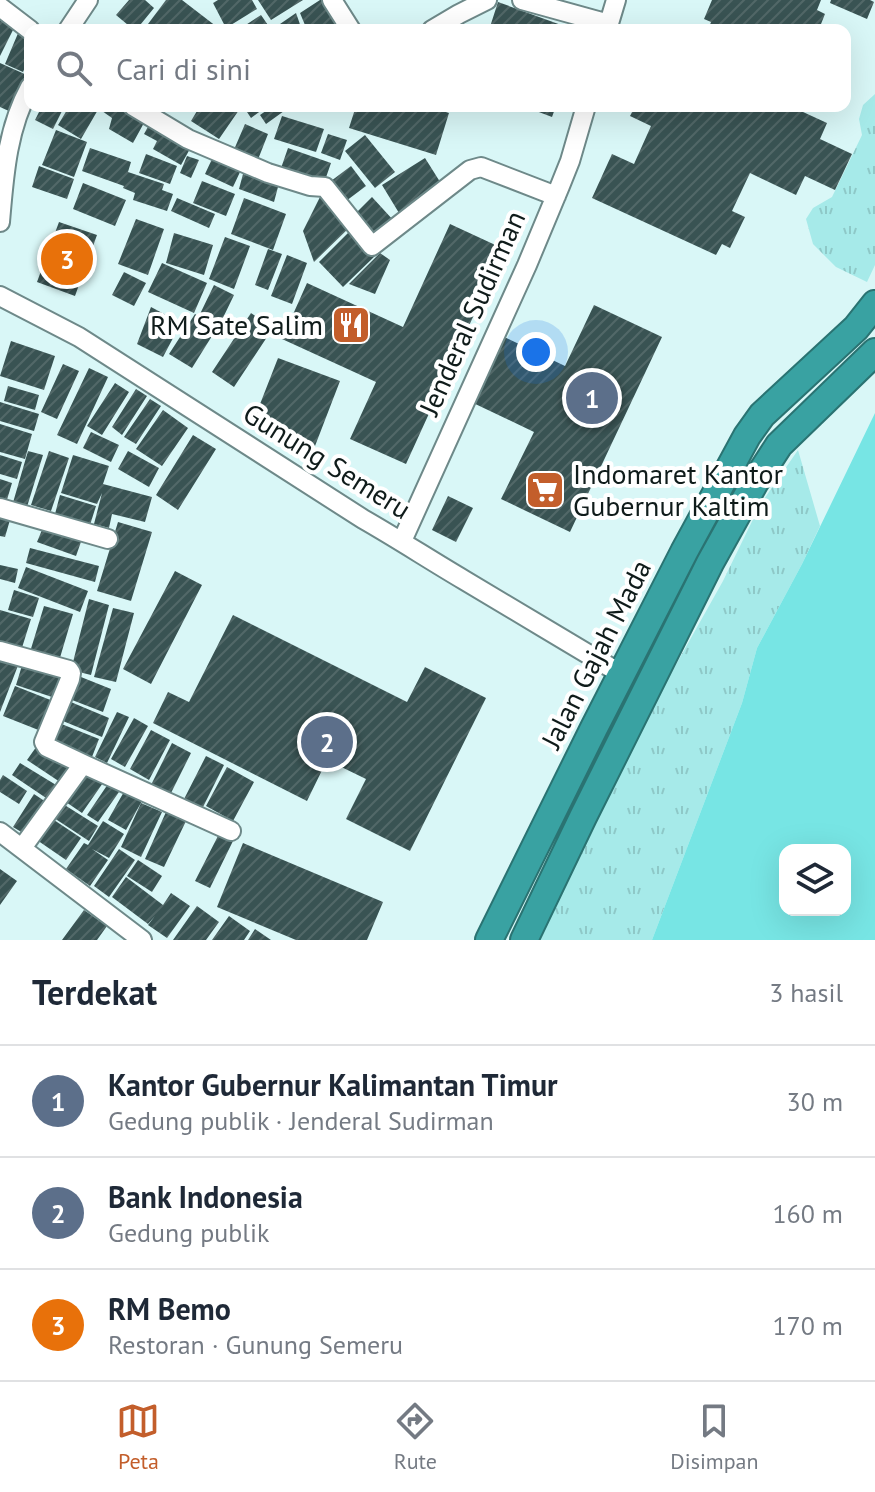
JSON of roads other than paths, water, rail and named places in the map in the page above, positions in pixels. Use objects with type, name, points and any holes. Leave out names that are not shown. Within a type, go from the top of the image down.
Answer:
[{"type":"highway","name":"Jalan Gajah Mada","points":[[489,940],[588,739],[747,436],[762,415],[856,328],[875,304]]},
{"type":"highway","points":[[524,940],[710,563],[755,482],[779,445],[875,352]]},
{"type":"street","points":[[72,24],[88,0]]},
{"type":"street","points":[[332,0],[347,24]]},
{"type":"street","points":[[443,24],[487,0]]},
{"type":"street","points":[[522,0],[598,24]]},
{"type":"street","points":[[609,24],[616,0]]},
{"type":"street","points":[[0,7],[24,25]]},
{"type":"street","points":[[0,222],[4,169],[16,116],[24,99]]},
{"type":"street","points":[[143,112],[188,139],[258,169],[310,186],[325,187],[372,246],[470,170],[481,167],[556,196]]},
{"type":"street","name":"Jenderal Sudirman","points":[[402,541],[527,265],[570,161],[584,112]]},
{"type":"street","name":"Gunung Semeru","points":[[0,296],[79,337],[350,511],[623,675]]},
{"type":"street","points":[[0,508],[108,539]]},
{"type":"street","points":[[0,651],[71,673],[44,742],[47,747],[231,831]]},
{"type":"street","points":[[22,848],[83,764]]},
{"type":"street","points":[[0,832],[142,940]]},
{"type":"place","name":"RM Bemo","points":[[67,259]]},
{"type":"place","name":"RM Sate Salim","points":[[351,325]]},
{"type":"place","name":"Kantor Gubernur Kalimantan Timur","points":[[592,398]]},
{"type":"place","name":"Indomaret Kantor Gubernur Kaltim","points":[[545,490]]},
{"type":"place","name":"Bank Indonesia","points":[[327,742]]}]
